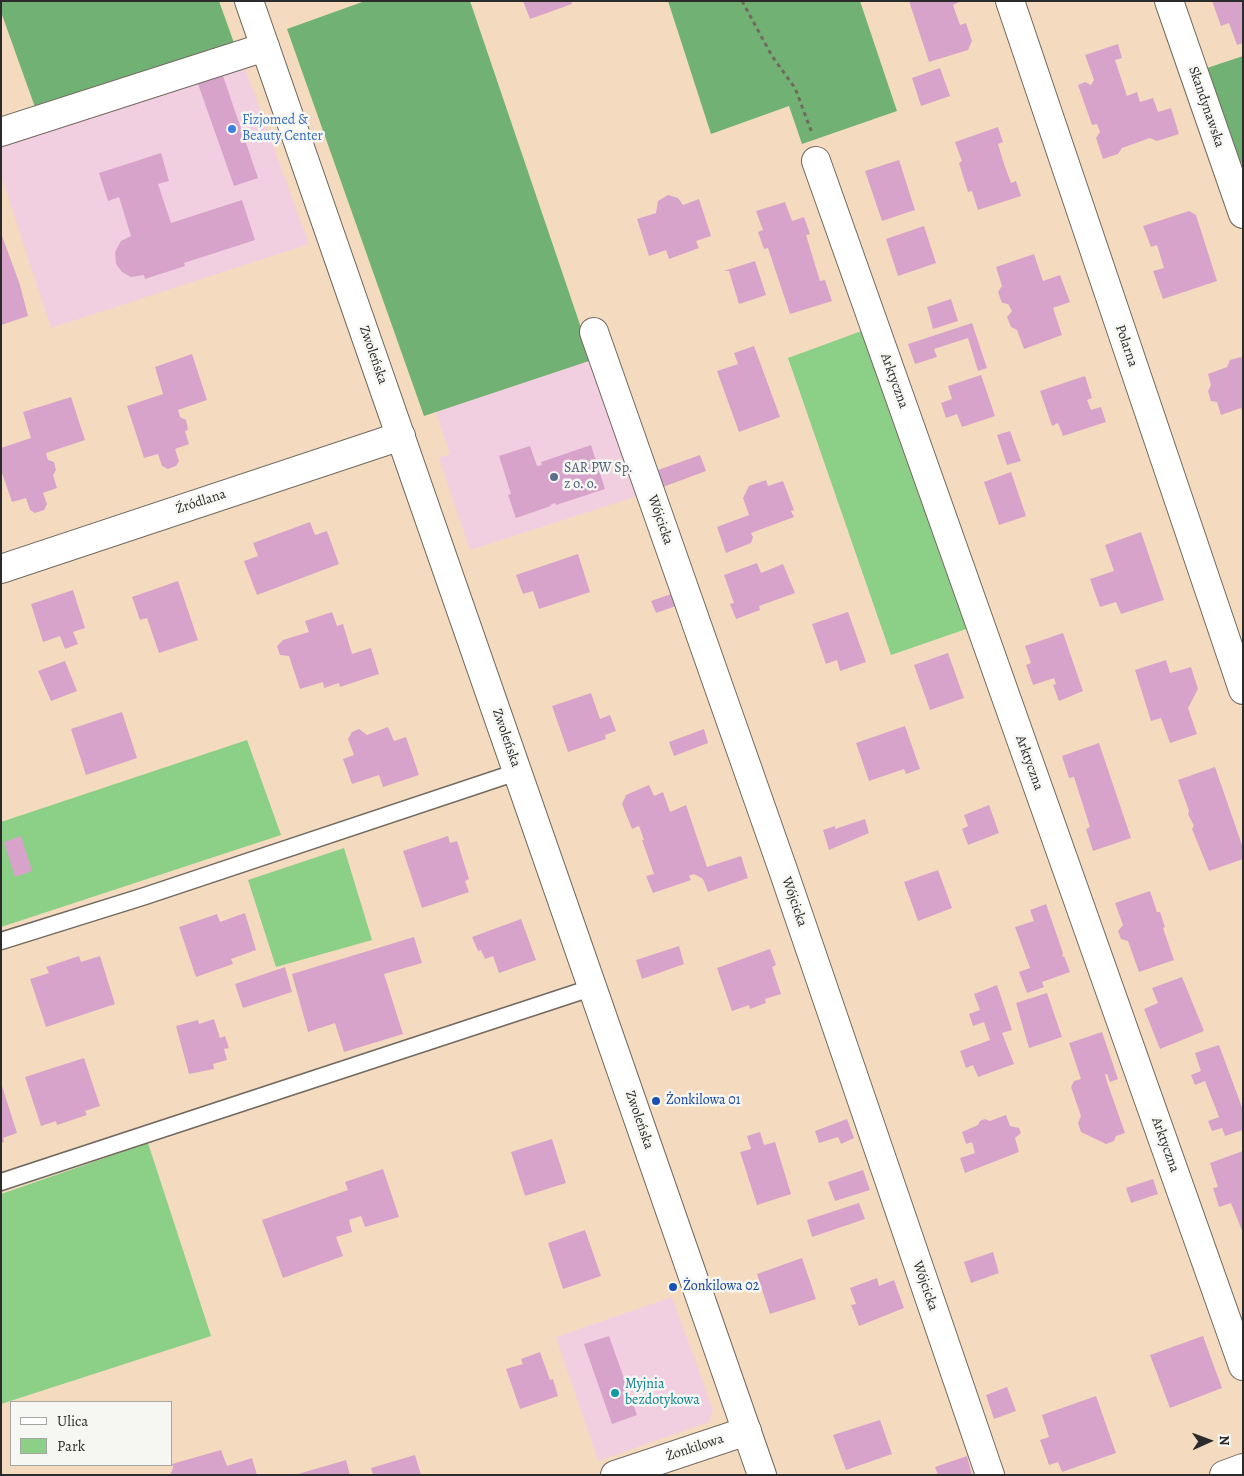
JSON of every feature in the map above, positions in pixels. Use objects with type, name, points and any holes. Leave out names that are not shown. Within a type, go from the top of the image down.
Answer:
[{"type":"street","name":"Zwoleńska","points":[[249,1],[517,772],[594,987],[762,1475]]},
{"type":"street","name":"Polarna","points":[[1010,1],[1243,690]]},
{"type":"street","name":"Skandynawska","points":[[1169,1],[1243,214]]},
{"type":"street","points":[[1,132],[265,47]]},
{"type":"street","name":"Arktyczna","points":[[816,161],[1243,1366]]},
{"type":"street","name":"Wójcicka","points":[[594,332],[788,886],[990,1475]]},
{"type":"street","name":"Źródlana","points":[[1,569],[401,436]]},
{"type":"street","name":"Żonkilowa","points":[[615,1475],[747,1431]]},
{"type":"street","points":[[1224,1475],[1243,1468]]},
{"type":"lane","points":[[1,941],[154,893],[517,772]]},
{"type":"lane","points":[[1,1182],[594,987]]},
{"type":"path","points":[[742,1],[772,56],[795,88],[811,130],[816,161]]},
{"type":"shaded area","points":[[243,63],[309,244],[51,328],[1,175],[1,141]]},
{"type":"shaded area","points":[[592,360],[641,495],[470,550],[439,458],[450,454],[436,412]]},
{"type":"shaded area","points":[[672,1297],[713,1409],[709,1422],[598,1461],[556,1337]]},
{"type":"green space","points":[[1,1],[219,1],[234,43],[36,110],[1,12]]},
{"type":"green space","points":[[365,1],[470,1],[592,360],[424,416],[287,29]]},
{"type":"green space","points":[[668,1],[860,1],[897,111],[802,144],[789,106],[711,134]]},
{"type":"green space","points":[[1243,56],[1243,163],[1238,164],[1204,69]]},
{"type":"green space","points":[[867,329],[972,627],[891,655],[788,358]]},
{"type":"green space","points":[[247,740],[281,835],[1,927],[1,822]]},
{"type":"green space","points":[[344,848],[372,940],[276,967],[248,880]]},
{"type":"green space","points":[[148,1143],[211,1336],[1,1404],[1,1194]]},
{"type":"building","points":[[523,1],[571,1],[572,4],[530,19]]},
{"type":"building","points":[[909,1],[961,1],[953,5],[960,25],[966,23],[972,41],[968,50],[929,62]]},
{"type":"building","points":[[1212,1],[1243,1],[1243,43],[1237,45],[1229,23],[1221,26]]},
{"type":"building","points":[[1118,44],[1122,58],[1115,60],[1127,96],[1137,92],[1140,102],[1153,98],[1158,112],[1171,108],[1179,134],[1157,141],[1150,138],[1122,148],[1118,154],[1103,159],[1096,138],[1100,132],[1097,124],[1092,125],[1078,85],[1085,82],[1091,85],[1094,80],[1085,55]]},
{"type":"building","points":[[940,68],[950,96],[921,106],[912,78]]},
{"type":"building","points":[[223,76],[258,178],[234,186],[198,84]]},
{"type":"building","points":[[998,127],[1003,142],[998,144],[1004,164],[1011,183],[1016,181],[1021,196],[978,210],[972,191],[968,192],[959,163],[962,161],[955,142]]},
{"type":"building","points":[[161,153],[169,181],[158,184],[171,223],[242,200],[255,240],[184,263],[185,266],[145,279],[144,275],[131,277],[122,272],[116,264],[115,252],[121,241],[131,236],[119,197],[108,201],[99,173]]},
{"type":"building","points":[[899,160],[915,210],[882,221],[865,171]]},
{"type":"building","points":[[668,195],[678,198],[683,205],[699,199],[711,236],[696,241],[699,248],[669,259],[666,250],[649,256],[637,219],[656,213],[658,201]]},
{"type":"building","points":[[785,202],[792,221],[804,217],[810,234],[806,235],[820,281],[825,280],[832,301],[790,314],[768,248],[764,249],[758,232],[763,230],[756,211]]},
{"type":"building","points":[[1189,211],[1196,215],[1217,281],[1163,299],[1153,271],[1164,268],[1157,245],[1151,247],[1143,226]]},
{"type":"building","points":[[924,226],[936,263],[898,276],[886,239]]},
{"type":"building","points":[[1,233],[20,285],[28,316],[1,325]]},
{"type":"building","points":[[1034,254],[1043,281],[1060,275],[1070,302],[1053,308],[1062,335],[1024,349],[1017,330],[1011,327],[1007,317],[1012,311],[1008,304],[1002,303],[998,292],[1002,286],[996,267]]},
{"type":"building","points":[[755,261],[766,295],[739,304],[729,271],[724,271]]},
{"type":"building","points":[[951,299],[958,321],[933,329],[927,307]]},
{"type":"building","points":[[972,323],[987,368],[978,371],[968,338],[934,349],[937,357],[915,364],[908,344]]},
{"type":"building","points":[[754,346],[780,417],[739,432],[717,371],[738,364],[734,353]]},
{"type":"building","points":[[192,354],[207,400],[178,410],[180,417],[186,420],[188,430],[185,431],[189,444],[175,449],[179,461],[176,466],[168,469],[162,466],[158,454],[144,458],[127,406],[163,394],[155,367]]},
{"type":"building","points":[[1243,358],[1243,413],[1241,408],[1221,415],[1217,402],[1211,401],[1208,391],[1211,385],[1208,374],[1227,367],[1230,360]]},
{"type":"building","points":[[981,375],[995,416],[962,427],[957,414],[946,418],[941,403],[952,399],[948,386]]},
{"type":"building","points":[[1085,376],[1092,398],[1087,400],[1091,410],[1101,407],[1106,422],[1063,436],[1058,423],[1052,426],[1040,391]]},
{"type":"building","points":[[71,397],[85,440],[46,453],[48,460],[54,462],[56,470],[53,475],[57,488],[43,493],[47,504],[44,510],[35,513],[30,510],[26,498],[12,502],[1,470],[1,448],[31,438],[23,412]]},
{"type":"building","points":[[1010,431],[1021,461],[1007,465],[997,435]]},
{"type":"building","name":"SAR PW Sp. z o. o.","points":[[591,445],[605,489],[556,505],[555,503],[516,518],[508,495],[511,494],[499,456],[530,446],[537,466],[542,465],[541,462]]},
{"type":"building","points":[[700,455],[706,471],[663,487],[658,470]]},
{"type":"building","points":[[1011,472],[1026,516],[999,525],[984,482]]},
{"type":"building","points":[[766,480],[768,486],[783,481],[794,510],[791,511],[794,517],[751,533],[753,537],[751,543],[726,553],[717,527],[749,515],[743,498],[749,486]]},
{"type":"building","points":[[310,522],[315,535],[327,531],[339,564],[257,595],[244,561],[258,556],[253,543]]},
{"type":"building","points":[[1141,532],[1164,600],[1121,614],[1116,602],[1100,607],[1090,579],[1114,571],[1105,545]]},
{"type":"building","points":[[578,554],[590,592],[539,609],[533,591],[523,594],[516,575]]},
{"type":"building","points":[[757,563],[761,573],[783,564],[795,593],[759,606],[760,610],[736,619],[730,604],[734,603],[724,575]]},
{"type":"building","points":[[178,581],[198,640],[159,653],[147,618],[140,620],[132,597]]},
{"type":"building","points":[[73,590],[85,628],[73,632],[78,644],[65,649],[60,636],[43,642],[31,604]]},
{"type":"building","points":[[674,593],[679,605],[656,613],[651,601]]},
{"type":"building","points":[[332,612],[337,626],[343,624],[352,654],[371,648],[379,674],[340,687],[339,683],[324,688],[323,682],[300,689],[289,656],[280,655],[277,646],[283,640],[309,632],[305,621]]},
{"type":"building","points":[[848,612],[866,662],[840,671],[837,660],[826,664],[812,624]]},
{"type":"building","points":[[1063,633],[1083,691],[1059,701],[1053,685],[1056,684],[1054,678],[1033,685],[1026,665],[1031,663],[1025,646]]},
{"type":"building","points":[[948,653],[964,698],[930,710],[914,665]]},
{"type":"building","points":[[1166,660],[1170,673],[1191,667],[1198,689],[1188,708],[1197,734],[1170,743],[1161,718],[1151,721],[1135,670]]},
{"type":"building","points":[[65,661],[77,691],[51,701],[38,671]]},
{"type":"building","points":[[591,693],[600,719],[610,715],[616,731],[605,735],[606,739],[568,752],[552,706]]},
{"type":"building","points":[[122,712],[137,758],[86,775],[71,729]]},
{"type":"building","points":[[905,726],[920,769],[906,774],[904,769],[869,781],[856,743]]},
{"type":"building","points":[[388,727],[394,741],[406,737],[419,775],[383,787],[379,775],[352,784],[343,759],[354,755],[348,739],[352,732],[359,729],[367,735]]},
{"type":"building","points":[[704,729],[708,743],[674,756],[669,742]]},
{"type":"building","points":[[1099,743],[1131,838],[1093,851],[1086,829],[1090,827],[1074,777],[1069,778],[1062,756]]},
{"type":"building","points":[[1215,767],[1243,848],[1243,859],[1209,871],[1192,829],[1194,826],[1188,814],[1189,811],[1178,780]]},
{"type":"building","points":[[649,785],[654,796],[663,792],[670,812],[686,805],[707,867],[741,856],[748,878],[708,892],[703,879],[694,874],[689,876],[691,880],[653,893],[646,876],[654,874],[642,840],[644,840],[639,826],[632,829],[622,804],[626,795]]},
{"type":"building","points":[[989,805],[999,833],[968,845],[962,829],[968,826],[964,815]]},
{"type":"building","points":[[865,819],[869,833],[829,850],[823,830],[835,826],[835,829]]},
{"type":"building","points":[[21,836],[32,871],[15,877],[4,842]]},
{"type":"building","points":[[448,836],[450,843],[457,841],[469,879],[465,881],[469,892],[422,908],[403,851]]},
{"type":"building","points":[[938,870],[952,908],[918,921],[904,882]]},
{"type":"building","points":[[1150,891],[1157,912],[1160,912],[1165,927],[1163,928],[1174,960],[1139,972],[1128,941],[1121,939],[1118,931],[1123,925],[1115,903]]},
{"type":"building","points":[[1046,904],[1063,953],[1062,957],[1064,956],[1070,972],[1042,982],[1044,987],[1027,993],[1019,972],[1030,968],[1015,927],[1034,921],[1030,910]]},
{"type":"building","points":[[245,913],[256,950],[231,959],[233,964],[196,977],[179,927],[217,914],[220,922]]},
{"type":"building","points":[[521,919],[536,960],[499,973],[493,956],[485,959],[481,950],[478,951],[472,937]]},
{"type":"building","points":[[414,937],[422,963],[384,974],[403,1034],[344,1052],[335,1023],[308,1032],[292,974]]},
{"type":"building","points":[[679,946],[684,964],[642,979],[636,960]]},
{"type":"building","points":[[770,949],[776,965],[772,967],[781,994],[765,999],[766,1003],[750,1009],[749,1005],[732,1011],[717,968]]},
{"type":"building","points":[[79,956],[81,962],[100,956],[115,1004],[46,1027],[30,979],[49,973],[46,967]]},
{"type":"building","points":[[285,967],[292,992],[243,1008],[235,984]]},
{"type":"building","points":[[1182,977],[1204,1031],[1160,1049],[1144,1009],[1158,1003],[1152,988]]},
{"type":"building","points":[[997,985],[1012,1030],[1002,1033],[1014,1064],[978,1077],[973,1065],[966,1068],[960,1051],[990,1040],[984,1022],[973,1026],[969,1014],[980,1010],[974,994]]},
{"type":"building","points":[[1047,993],[1062,1037],[1029,1048],[1016,1003]]},
{"type":"building","points":[[214,1019],[220,1038],[225,1036],[229,1048],[224,1049],[227,1060],[213,1064],[214,1069],[189,1074],[176,1026],[198,1020],[199,1024]]},
{"type":"building","points":[[1102,1032],[1118,1079],[1110,1082],[1107,1074],[1105,1074],[1125,1133],[1116,1136],[1114,1141],[1106,1144],[1081,1132],[1078,1123],[1081,1116],[1071,1087],[1074,1081],[1081,1079],[1069,1043]]},
{"type":"building","points":[[1219,1045],[1243,1110],[1243,1130],[1225,1136],[1222,1128],[1212,1131],[1208,1121],[1219,1117],[1205,1081],[1195,1085],[1191,1075],[1201,1071],[1195,1053]]},
{"type":"building","points":[[84,1058],[100,1106],[85,1111],[87,1115],[57,1125],[56,1121],[41,1126],[25,1077]]},
{"type":"building","points":[[2,1086],[17,1133],[3,1138],[4,1142],[1,1143]]},
{"type":"building","points":[[1006,1115],[1010,1126],[1019,1128],[1021,1133],[1015,1138],[1019,1152],[965,1173],[960,1158],[975,1153],[972,1142],[966,1144],[962,1132],[978,1125],[980,1121],[985,1119],[990,1121]]},
{"type":"building","points":[[847,1119],[854,1138],[841,1144],[838,1137],[819,1143],[815,1131]]},
{"type":"building","points":[[760,1132],[764,1145],[775,1142],[791,1194],[757,1205],[740,1152],[751,1149],[747,1136]]},
{"type":"building","points":[[552,1139],[566,1183],[525,1196],[511,1152]]},
{"type":"building","points":[[1243,1151],[1243,1233],[1231,1203],[1219,1207],[1213,1188],[1218,1187],[1210,1163]]},
{"type":"building","points":[[383,1169],[399,1217],[365,1227],[361,1216],[349,1220],[352,1232],[336,1237],[343,1256],[283,1278],[262,1220],[348,1190],[345,1182]]},
{"type":"building","points":[[863,1170],[870,1190],[835,1201],[828,1182]]},
{"type":"building","points":[[1153,1179],[1158,1194],[1131,1203],[1126,1188]]},
{"type":"building","points":[[859,1203],[865,1219],[812,1237],[807,1220]]},
{"type":"building","points":[[585,1230],[601,1276],[563,1289],[548,1243]]},
{"type":"building","points":[[993,1252],[999,1273],[971,1283],[964,1262]]},
{"type":"building","points":[[802,1258],[816,1299],[770,1314],[757,1274]]},
{"type":"building","points":[[877,1278],[879,1286],[894,1280],[904,1308],[859,1326],[851,1305],[856,1304],[850,1288]]},
{"type":"building","name":"Myjnia bezdotykowa","points":[[609,1336],[637,1415],[612,1424],[584,1344]]},
{"type":"building","points":[[1203,1336],[1222,1388],[1170,1408],[1150,1355]]},
{"type":"building","points":[[540,1352],[550,1380],[553,1379],[558,1396],[520,1409],[506,1369],[523,1364],[521,1359]]},
{"type":"building","points":[[1007,1387],[1016,1411],[994,1419],[986,1395]]},
{"type":"building","points":[[1096,1396],[1116,1453],[1062,1472],[1058,1462],[1049,1465],[1040,1440],[1049,1437],[1042,1415]]},
{"type":"building","points":[[880,1420],[892,1454],[846,1470],[833,1435]]},
{"type":"building","points":[[221,1450],[227,1466],[252,1458],[257,1475],[170,1475],[173,1468],[172,1464]]},
{"type":"building","points":[[415,1455],[421,1475],[373,1475],[371,1468]]},
{"type":"building","points":[[967,1456],[972,1475],[938,1475],[935,1467]]},
{"type":"building","points":[[346,1460],[350,1475],[298,1475],[298,1474]]},
{"type":"place","name":"Fizjomed & Beauty Center","points":[[232,129]]},
{"type":"place","name":"SAR PW Sp. z o. o.","points":[[554,477]]},
{"type":"place","name":"Żonkilowa 01","points":[[656,1101]]},
{"type":"place","name":"Żonkilowa 02","points":[[673,1287]]},
{"type":"place","name":"Myjnia bezdotykowa","points":[[615,1393]]}]
